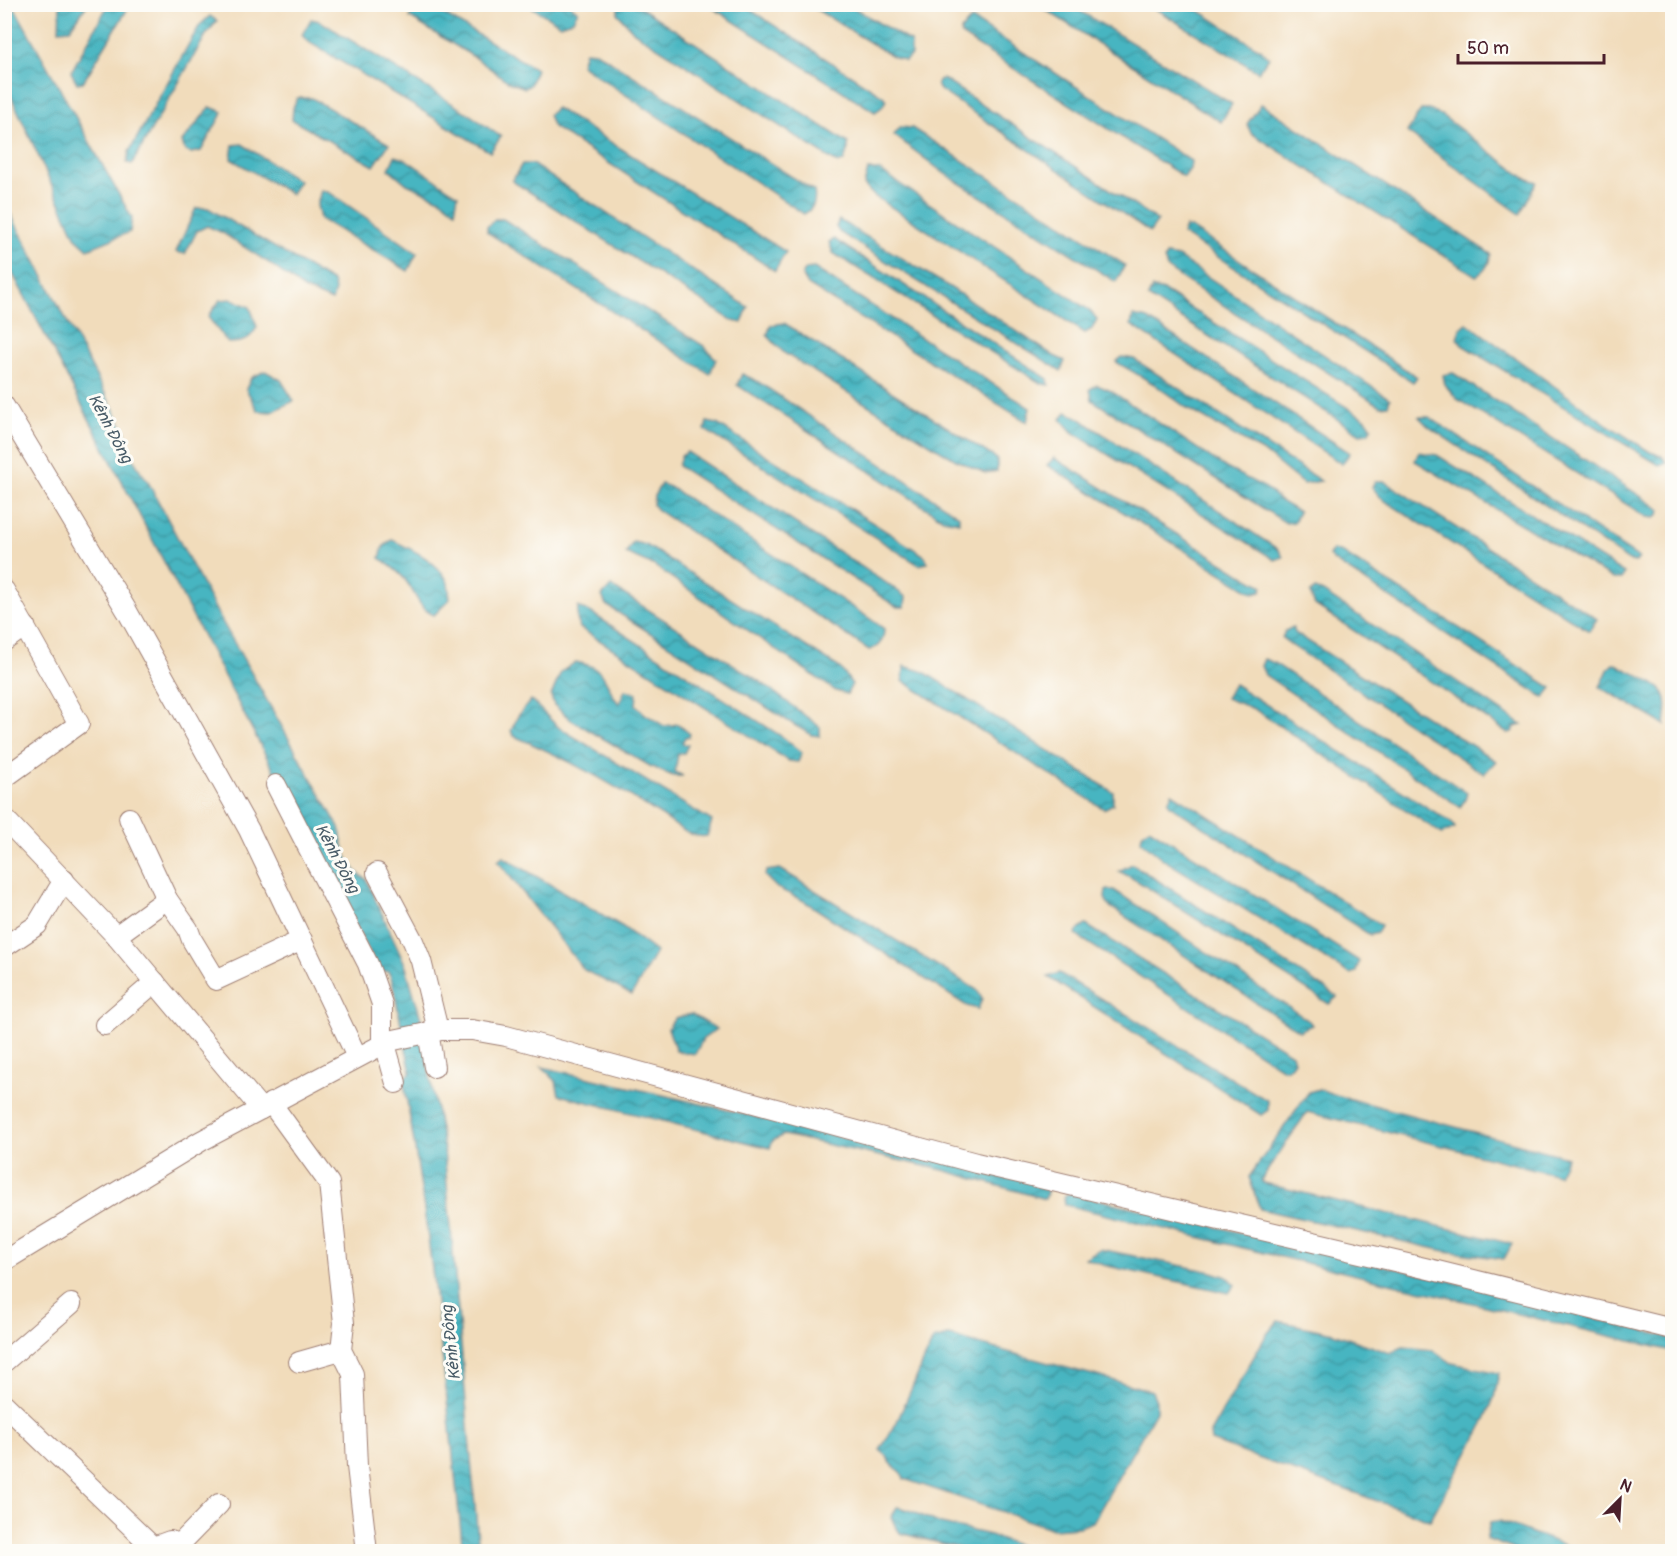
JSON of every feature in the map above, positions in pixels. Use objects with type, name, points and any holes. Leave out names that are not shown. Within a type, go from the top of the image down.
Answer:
[{"type":"street","points":[[4,406],[127,611],[237,809],[357,1057]]},
{"type":"street","points":[[4,590],[79,724],[4,778]]},
{"type":"street","points":[[4,641],[25,626]]},
{"type":"street","points":[[276,785],[368,964],[382,1004],[385,1043],[396,1083]]},
{"type":"street","points":[[4,818],[116,936],[266,1106],[329,1183],[344,1323],[341,1350],[353,1374],[357,1466],[367,1551]]},
{"type":"street","points":[[129,818],[167,899],[188,929],[216,980],[302,940]]},
{"type":"street","points":[[377,873],[413,941],[421,962],[433,1031],[434,1067]]},
{"type":"street","points":[[4,947],[37,925],[64,880]]},
{"type":"street","points":[[116,936],[167,899]]},
{"type":"street","points":[[105,1025],[155,982]]},
{"type":"street","points":[[4,1261],[201,1141],[385,1043],[433,1031],[472,1030],[506,1036],[976,1163],[1434,1270],[1672,1329]]},
{"type":"street","points":[[4,1362],[72,1304]]},
{"type":"street","points":[[299,1362],[341,1350]]},
{"type":"street","points":[[4,1404],[156,1551],[159,1545],[170,1540],[185,1548],[219,1504]]},
{"type":"water","points":[[60,4],[87,5],[70,29],[59,30]]},
{"type":"water","points":[[4,5],[13,5],[132,218],[130,232],[88,249],[76,238],[5,83]]},
{"type":"water","points":[[108,5],[130,5],[83,82],[77,83],[71,72]]},
{"type":"water","points":[[413,5],[428,5],[536,69],[530,85],[525,88],[509,82],[474,57],[410,18]]},
{"type":"water","points":[[528,5],[570,5],[578,11],[573,20],[561,25]]},
{"type":"water","points":[[618,5],[637,5],[848,143],[844,161],[837,163],[634,32],[618,14]]},
{"type":"water","points":[[708,5],[743,5],[886,100],[875,112]]},
{"type":"water","points":[[809,5],[849,5],[911,42],[911,55],[905,61],[892,56]]},
{"type":"water","points":[[1038,5],[1070,5],[1232,104],[1221,122]]},
{"type":"water","points":[[1149,5],[1190,5],[1269,57],[1258,72]]},
{"type":"water","points":[[210,16],[217,21],[206,35],[132,164],[127,163],[129,152],[191,40],[200,25]]},
{"type":"water","points":[[311,19],[320,21],[469,114],[501,137],[490,152],[307,41],[302,35]]},
{"type":"water","points":[[972,19],[1191,161],[1190,169],[1184,177],[961,35],[961,30]]},
{"type":"water","points":[[585,51],[596,52],[814,191],[812,207],[804,214],[581,65]]},
{"type":"water","points":[[943,79],[1158,221],[1150,232],[940,90],[937,85],[939,80]]},
{"type":"water","points":[[297,98],[312,98],[389,144],[374,166],[292,120]]},
{"type":"water","points":[[1261,104],[1491,254],[1485,269],[1476,276],[1251,133],[1247,124]]},
{"type":"water","points":[[210,107],[223,112],[201,151],[191,153],[185,151],[182,142]]},
{"type":"water","points":[[556,108],[786,252],[775,271],[553,127],[548,115]]},
{"type":"water","points":[[1421,110],[1429,110],[1441,115],[1525,178],[1537,182],[1520,214],[1407,132]]},
{"type":"water","points":[[900,127],[912,128],[1125,265],[1116,282],[945,174],[894,135]]},
{"type":"water","points":[[242,144],[299,181],[291,194],[231,159],[233,145]]},
{"type":"water","points":[[395,156],[405,159],[458,195],[455,211],[440,199],[407,184],[389,169]]},
{"type":"water","points":[[522,164],[532,164],[748,307],[742,323],[733,321],[512,181]]},
{"type":"water","points":[[868,170],[879,170],[1089,310],[1097,319],[1092,329],[1085,333],[874,196],[864,185]]},
{"type":"water","points":[[321,190],[330,193],[417,253],[408,271],[320,219],[317,205]]},
{"type":"water","name":"Kênh Đông","points":[[4,207],[11,215],[125,431],[135,463],[147,480],[219,616],[340,829],[347,857],[355,870],[366,879],[405,964],[427,1045],[428,1066],[444,1150],[479,1551],[463,1551],[430,1256],[403,1079],[411,1073],[392,980],[388,971],[380,973],[5,259]]},
{"type":"water","points":[[196,208],[208,208],[333,282],[335,290],[332,301],[304,289],[223,233],[207,226],[197,231],[185,254],[176,252]]},
{"type":"water","points":[[495,219],[503,219],[704,346],[716,359],[710,374],[487,232],[487,227]]},
{"type":"water","points":[[839,220],[1065,361],[1061,371],[839,232],[836,227]]},
{"type":"water","points":[[1185,227],[1191,228],[1417,377],[1413,382],[1182,234]]},
{"type":"water","points":[[834,239],[1048,379],[1049,385],[1042,384],[833,253],[829,242]]},
{"type":"water","points":[[1166,255],[1178,257],[1390,399],[1388,405],[1380,406],[1184,280],[1167,268],[1164,260]]},
{"type":"water","points":[[814,268],[1030,408],[1027,422],[808,285],[802,275],[806,269]]},
{"type":"water","points":[[1152,288],[1164,291],[1367,420],[1372,427],[1368,433],[1360,434],[1148,297]]},
{"type":"water","points":[[232,299],[250,307],[257,327],[246,340],[228,343],[208,317],[220,300]]},
{"type":"water","points":[[1133,316],[1148,319],[1350,453],[1342,464],[1131,325]]},
{"type":"water","points":[[784,323],[997,459],[997,471],[985,473],[956,460],[784,353],[767,335],[771,325]]},
{"type":"water","points":[[1467,323],[1608,425],[1650,452],[1662,456],[1667,463],[1659,465],[1462,345],[1457,338],[1460,329]]},
{"type":"water","points":[[1122,357],[1134,359],[1321,481],[1303,484],[1265,453],[1187,408],[1154,384],[1116,362]]},
{"type":"water","points":[[265,371],[281,380],[294,401],[271,412],[258,411],[246,389],[251,378]]},
{"type":"water","points":[[1453,373],[1654,505],[1660,510],[1659,515],[1655,518],[1647,517],[1457,399],[1445,385],[1443,375]]},
{"type":"water","points":[[742,374],[757,381],[959,516],[959,522],[943,519],[737,385]]},
{"type":"water","points":[[1097,385],[1111,391],[1228,469],[1266,488],[1280,501],[1299,512],[1294,522],[1286,523],[1092,400],[1090,389]]},
{"type":"water","points":[[1066,412],[1279,550],[1283,557],[1275,560],[1072,432],[1061,419]]},
{"type":"water","points":[[1419,417],[1429,417],[1639,558],[1636,562],[1629,561],[1429,427]]},
{"type":"water","points":[[707,422],[717,424],[925,556],[928,563],[919,565],[705,430]]},
{"type":"water","points":[[687,452],[891,586],[906,597],[905,607],[897,607],[678,466],[681,456]]},
{"type":"water","points":[[1419,452],[1437,455],[1624,573],[1622,579],[1613,579],[1415,461]]},
{"type":"water","points":[[1054,458],[1263,586],[1261,591],[1253,593],[1047,465]]},
{"type":"water","points":[[1375,481],[1384,481],[1597,619],[1589,631],[1382,499],[1372,487]]},
{"type":"water","points":[[661,484],[670,487],[869,618],[884,629],[881,642],[869,650],[657,510],[653,505],[654,496]]},
{"type":"water","points":[[392,540],[430,561],[447,580],[450,599],[434,615],[421,605],[401,575],[380,558],[383,547]]},
{"type":"water","points":[[633,542],[646,545],[840,668],[852,684],[847,694],[836,691],[653,565],[626,553]]},
{"type":"water","points":[[1333,550],[1343,553],[1552,688],[1544,698],[1334,561],[1329,556]]},
{"type":"water","points":[[611,586],[761,682],[820,727],[820,736],[812,735],[796,726],[606,605],[602,596]]},
{"type":"water","points":[[1315,589],[1323,592],[1522,725],[1508,733],[1315,605],[1310,594]]},
{"type":"water","points":[[578,607],[590,612],[784,738],[802,753],[798,762],[789,761],[580,628],[577,619]]},
{"type":"water","points":[[1293,627],[1295,633],[1496,761],[1484,774],[1282,638],[1285,631]]},
{"type":"water","points":[[1264,659],[1274,663],[1467,793],[1460,807],[1265,675],[1261,666]]},
{"type":"water","points":[[576,662],[600,672],[619,704],[625,690],[637,693],[636,705],[645,714],[664,726],[678,724],[690,734],[682,743],[688,745],[684,753],[678,754],[675,772],[683,776],[673,776],[650,766],[571,720],[554,705],[551,696],[561,672]]},
{"type":"water","points":[[1614,663],[1660,688],[1667,704],[1665,725],[1600,687]]},
{"type":"water","points":[[904,666],[924,672],[1113,792],[1113,804],[1104,809],[903,681]]},
{"type":"water","points":[[1234,684],[1452,823],[1455,828],[1442,834],[1254,709],[1226,698]]},
{"type":"water","points":[[531,700],[558,727],[712,821],[707,836],[683,831],[608,783],[514,736],[511,731],[518,716]]},
{"type":"water","points":[[1172,793],[1381,925],[1377,933],[1370,935],[1171,806],[1168,802]]},
{"type":"water","points":[[1149,828],[1359,961],[1356,972],[1350,974],[1164,860],[1141,841],[1142,834]]},
{"type":"water","points":[[503,857],[623,927],[656,952],[632,995],[584,970],[498,861]]},
{"type":"water","points":[[1132,864],[1337,997],[1329,1004],[1119,871]]},
{"type":"water","points":[[780,869],[977,990],[982,999],[978,1009],[967,1006],[804,901],[777,888],[765,876],[766,871]]},
{"type":"water","points":[[1106,890],[1114,890],[1312,1025],[1299,1031],[1109,906],[1105,898]]},
{"type":"water","points":[[1086,925],[1292,1054],[1294,1061],[1288,1069],[1283,1069],[1076,935],[1077,931]]},
{"type":"water","points":[[1059,973],[1268,1101],[1268,1110],[1261,1115],[1048,977]]},
{"type":"water","points":[[691,1014],[717,1029],[703,1039],[695,1054],[676,1051],[668,1028],[675,1018]]},
{"type":"water","points":[[542,1067],[1049,1185],[1045,1199],[943,1170],[784,1135],[772,1141],[770,1148],[559,1095],[556,1081]]},
{"type":"water","points":[[1319,1089],[1567,1157],[1558,1175],[1307,1112],[1261,1180],[1263,1183],[1512,1244],[1504,1259],[1445,1251],[1260,1209],[1249,1177],[1309,1092]]},
{"type":"water","points":[[1070,1193],[1459,1283],[1672,1338],[1672,1351],[1065,1205],[1064,1196]]},
{"type":"water","points":[[1100,1249],[1212,1272],[1227,1277],[1235,1285],[1229,1293],[1103,1265],[1085,1258]]},
{"type":"water","points":[[1278,1321],[1333,1333],[1390,1353],[1403,1347],[1433,1350],[1452,1363],[1499,1373],[1494,1398],[1481,1429],[1430,1520],[1211,1441],[1210,1433],[1267,1334]]},
{"type":"water","points":[[949,1336],[1152,1391],[1156,1401],[1156,1411],[1093,1522],[1079,1527],[1053,1529],[904,1479],[880,1450],[896,1424],[933,1340]]},
{"type":"water","points":[[897,1507],[941,1524],[990,1535],[1033,1551],[971,1551],[900,1533],[891,1518]]},
{"type":"water","points":[[1500,1521],[1580,1551],[1519,1551],[1486,1539],[1490,1523]]}]
